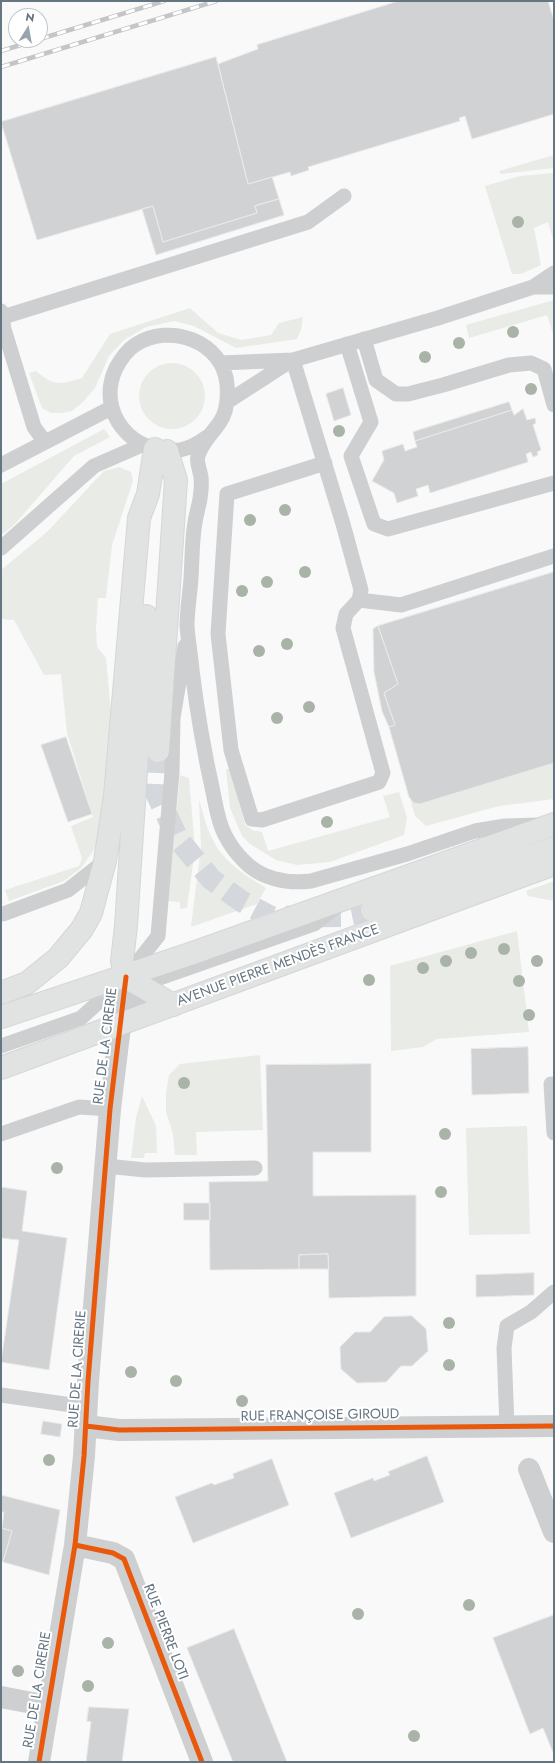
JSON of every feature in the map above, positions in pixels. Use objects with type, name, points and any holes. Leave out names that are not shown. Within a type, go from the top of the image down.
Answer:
[{"type":"main road","points":[[1,993],[27,983],[58,958],[82,929],[91,913],[105,861],[115,796],[139,518],[148,494],[155,448]]},
{"type":"main road","points":[[155,448],[176,480],[158,751]]},
{"type":"main road","points":[[148,494],[153,518],[122,961],[126,977],[173,1005]]},
{"type":"main road","points":[[1,1017],[126,977],[554,824]]},
{"type":"main road","points":[[372,910],[554,848]]},
{"type":"main road","name":"AVENUE PIERRE MENDÈS FRANCE","points":[[1,1068],[554,864]]},
{"type":"street","name":"RUE DE LA CIRERIE","points":[[39,1762],[75,1545],[110,1109],[126,977]]},
{"type":"street","name":"RUE FRANÇOISE GIROUD","points":[[86,1417],[119,1430],[554,1426]]},
{"type":"street","points":[[529,1470],[554,1532]]},
{"type":"street","name":"RUE PIERRE LOTI","points":[[75,1545],[113,1553],[124,1559],[202,1762]]},
{"type":"street","points":[[1,1697],[48,1706]]},
{"type":"lane","points":[[45,442],[34,426],[2,322],[308,222],[344,196]]},
{"type":"lane","points":[[220,363],[293,360],[438,318],[533,287],[554,273]]},
{"type":"lane","points":[[533,287],[554,287]]},
{"type":"lane","points":[[1,1046],[81,1018],[126,977],[158,936],[172,772],[173,718],[187,627],[194,529],[200,498],[201,479],[198,457],[207,437],[220,421],[227,402],[227,382],[220,363],[208,348],[190,338],[172,334],[152,336],[135,345],[121,358],[112,376],[111,408],[121,427],[155,448]]},
{"type":"lane","points":[[364,339],[376,380],[396,394],[408,394],[443,385],[509,364],[531,363],[544,369],[554,405]]},
{"type":"lane","points":[[346,344],[371,422],[352,456],[374,524],[388,529],[494,501],[554,483]]},
{"type":"lane","points":[[227,402],[293,360]]},
{"type":"lane","points":[[293,360],[325,464],[361,590],[359,600],[346,614],[343,628],[383,773],[379,782],[262,820],[252,819],[231,750],[218,634],[227,494],[325,464]]},
{"type":"lane","points":[[1,465],[111,408]]},
{"type":"lane","points":[[1,548],[94,466],[155,448],[189,448],[207,437]]},
{"type":"lane","points":[[359,600],[401,605],[554,556]]},
{"type":"lane","points":[[187,627],[206,764],[216,807],[224,834],[243,860],[257,872],[282,881],[296,883],[311,881],[406,854],[475,831],[504,826],[554,824]]},
{"type":"lane","points":[[3,914],[68,890],[105,861]]},
{"type":"lane","points":[[120,1025],[154,980],[314,924],[348,898]]},
{"type":"lane","points":[[551,1084],[554,1133]]},
{"type":"lane","points":[[1,1134],[79,1107],[110,1109]]},
{"type":"lane","points":[[106,1166],[145,1170],[255,1168]]},
{"type":"lane","points":[[507,1426],[504,1348],[507,1326],[531,1312],[554,1292]]},
{"type":"lane","points":[[1,1395],[86,1417]]},
{"type":"shaded area","points":[[554,155],[554,168],[501,174],[499,171]]},
{"type":"shaded area","points":[[554,173],[554,243],[548,222],[534,228],[541,265],[521,274],[512,274],[485,186],[520,176]]},
{"type":"shaded area","points":[[554,300],[554,337],[547,315],[469,338],[466,325]]},
{"type":"shaded area","points":[[190,308],[218,333],[241,340],[271,335],[279,323],[303,317],[301,330],[297,339],[236,348],[194,326],[174,321],[146,327],[124,340],[109,356],[95,388],[83,402],[72,411],[51,413],[42,408],[29,373],[36,371],[53,382],[58,383],[82,378],[110,334]]},
{"type":"shaded area","points":[[165,363],[179,363],[191,368],[200,377],[205,389],[203,409],[196,420],[179,429],[165,429],[153,424],[144,415],[139,403],[139,389],[144,377],[153,368]]},
{"type":"shaded area","points":[[104,429],[110,437],[74,456],[14,525],[1,535],[1,484]]},
{"type":"shaded area","points":[[119,467],[131,472],[133,481],[112,545],[106,598],[98,598],[96,629],[97,647],[106,658],[111,713],[106,805],[101,832],[94,850],[81,868],[64,881],[9,901],[5,890],[79,866],[82,858],[71,826],[93,817],[67,733],[61,674],[44,675],[14,620],[1,619],[1,570],[47,532],[104,471]]},
{"type":"shaded area","points":[[554,763],[554,799],[499,806],[426,826],[415,816],[410,799],[414,803],[420,804]]},
{"type":"shaded area","points":[[226,769],[230,769],[245,824],[252,830],[262,832],[268,851],[390,817],[383,796],[399,792],[407,818],[404,835],[330,862],[297,865],[276,860],[250,844],[242,836],[230,808]]},
{"type":"shaded area","points":[[180,775],[189,778],[195,849],[187,908],[180,909],[180,902],[168,901]]},
{"type":"shaded area","points":[[199,800],[210,834],[222,854],[235,867],[266,888],[257,904],[191,927],[201,847]]},
{"type":"shaded area","points":[[554,881],[554,901],[528,896],[526,891]]},
{"type":"shaded area","points":[[517,931],[529,1032],[437,1039],[423,1047],[391,1051],[390,966]]},
{"type":"shaded area","points":[[260,1055],[263,1130],[196,1132],[197,1155],[175,1155],[173,1134],[166,1112],[166,1093],[169,1075],[180,1064]]},
{"type":"shaded area","points":[[142,1096],[156,1126],[157,1153],[145,1153],[144,1158],[131,1158],[136,1118]]},
{"type":"shaded area","points":[[527,1126],[530,1234],[469,1235],[466,1128]]},
{"type":"building","points":[[399,1],[548,1],[554,20],[554,114],[472,139],[465,116],[459,118],[460,121],[308,167],[309,170],[291,176],[290,172],[248,184],[218,64],[258,49],[257,45]]},
{"type":"building","points":[[216,57],[248,184],[272,177],[279,199],[255,206],[257,213],[163,242],[153,206],[37,240],[1,122]]},
{"type":"building","points":[[279,199],[284,215],[156,255],[142,209],[153,206],[163,242],[257,213],[255,206]]},
{"type":"building","points":[[343,388],[351,415],[334,421],[326,394]]},
{"type":"building","points":[[509,402],[512,410],[415,441],[413,432]]},
{"type":"building","points":[[523,409],[527,420],[535,418],[536,423],[533,425],[541,450],[537,452],[538,455],[533,457],[531,452],[526,454],[528,462],[430,493],[428,485],[416,489],[418,496],[397,503],[394,493],[372,481],[384,460],[382,451],[403,444],[405,451],[417,447],[415,441],[512,410],[514,415]]},
{"type":"building","points":[[554,572],[554,763],[420,804],[414,803],[409,797],[389,727],[395,725],[384,693],[398,684],[378,626]]},
{"type":"building","points":[[378,626],[398,684],[384,693],[395,725],[389,727],[382,711],[374,672],[373,629]]},
{"type":"building","points":[[66,737],[92,814],[68,822],[41,745]]},
{"type":"building","points":[[528,1047],[529,1093],[472,1095],[471,1049]]},
{"type":"building","points":[[371,1064],[371,1152],[313,1152],[313,1196],[416,1195],[416,1296],[329,1298],[328,1254],[299,1255],[299,1269],[210,1270],[209,1182],[268,1181],[266,1065]]},
{"type":"building","points":[[1,1187],[27,1191],[22,1231],[67,1238],[49,1370],[1,1362],[19,1240],[1,1238]]},
{"type":"building","points":[[184,1203],[210,1203],[210,1220],[184,1220]]},
{"type":"building","points":[[328,1254],[329,1269],[299,1269],[299,1255]]},
{"type":"building","points":[[534,1273],[534,1295],[476,1297],[476,1275]]},
{"type":"building","points":[[412,1316],[426,1329],[428,1351],[412,1366],[401,1366],[386,1382],[357,1383],[341,1369],[340,1347],[355,1332],[370,1332],[384,1317]]},
{"type":"building","points":[[43,1421],[62,1424],[60,1437],[41,1434]]},
{"type":"building","points":[[427,1456],[444,1502],[351,1538],[334,1493],[373,1478],[374,1481],[390,1475],[388,1472]]},
{"type":"building","points":[[272,1459],[289,1505],[193,1543],[175,1497],[212,1483],[214,1485],[234,1478],[233,1474]]},
{"type":"building","points":[[1,1495],[60,1510],[49,1575],[3,1562],[12,1531],[2,1528],[4,1512],[1,1512]]},
{"type":"building","points":[[1,1528],[12,1531],[3,1562],[1,1561]]},
{"type":"building","points":[[554,1615],[554,1755],[543,1728],[530,1734],[493,1638]]},
{"type":"building","points":[[234,1629],[287,1762],[233,1762],[187,1648]]},
{"type":"building","points":[[89,1707],[129,1709],[122,1762],[86,1762],[91,1722],[87,1721]]},
{"type":"tunnel","points":[[158,751],[156,793],[178,839],[211,879],[241,901],[271,917],[342,916],[372,910]]},
{"type":"railway","points":[[48,37],[164,1]]},
{"type":"railway","points":[[1,67],[216,1]]},
{"type":"railway","points":[[1,51],[11,48]]},
{"type":"cycle path","points":[[39,1762],[75,1545],[84,1456],[88,1381],[110,1109],[126,977]]},
{"type":"cycle path","points":[[86,1426],[119,1430],[554,1426]]},
{"type":"cycle path","points":[[75,1545],[113,1553],[124,1559],[202,1762]]}]
